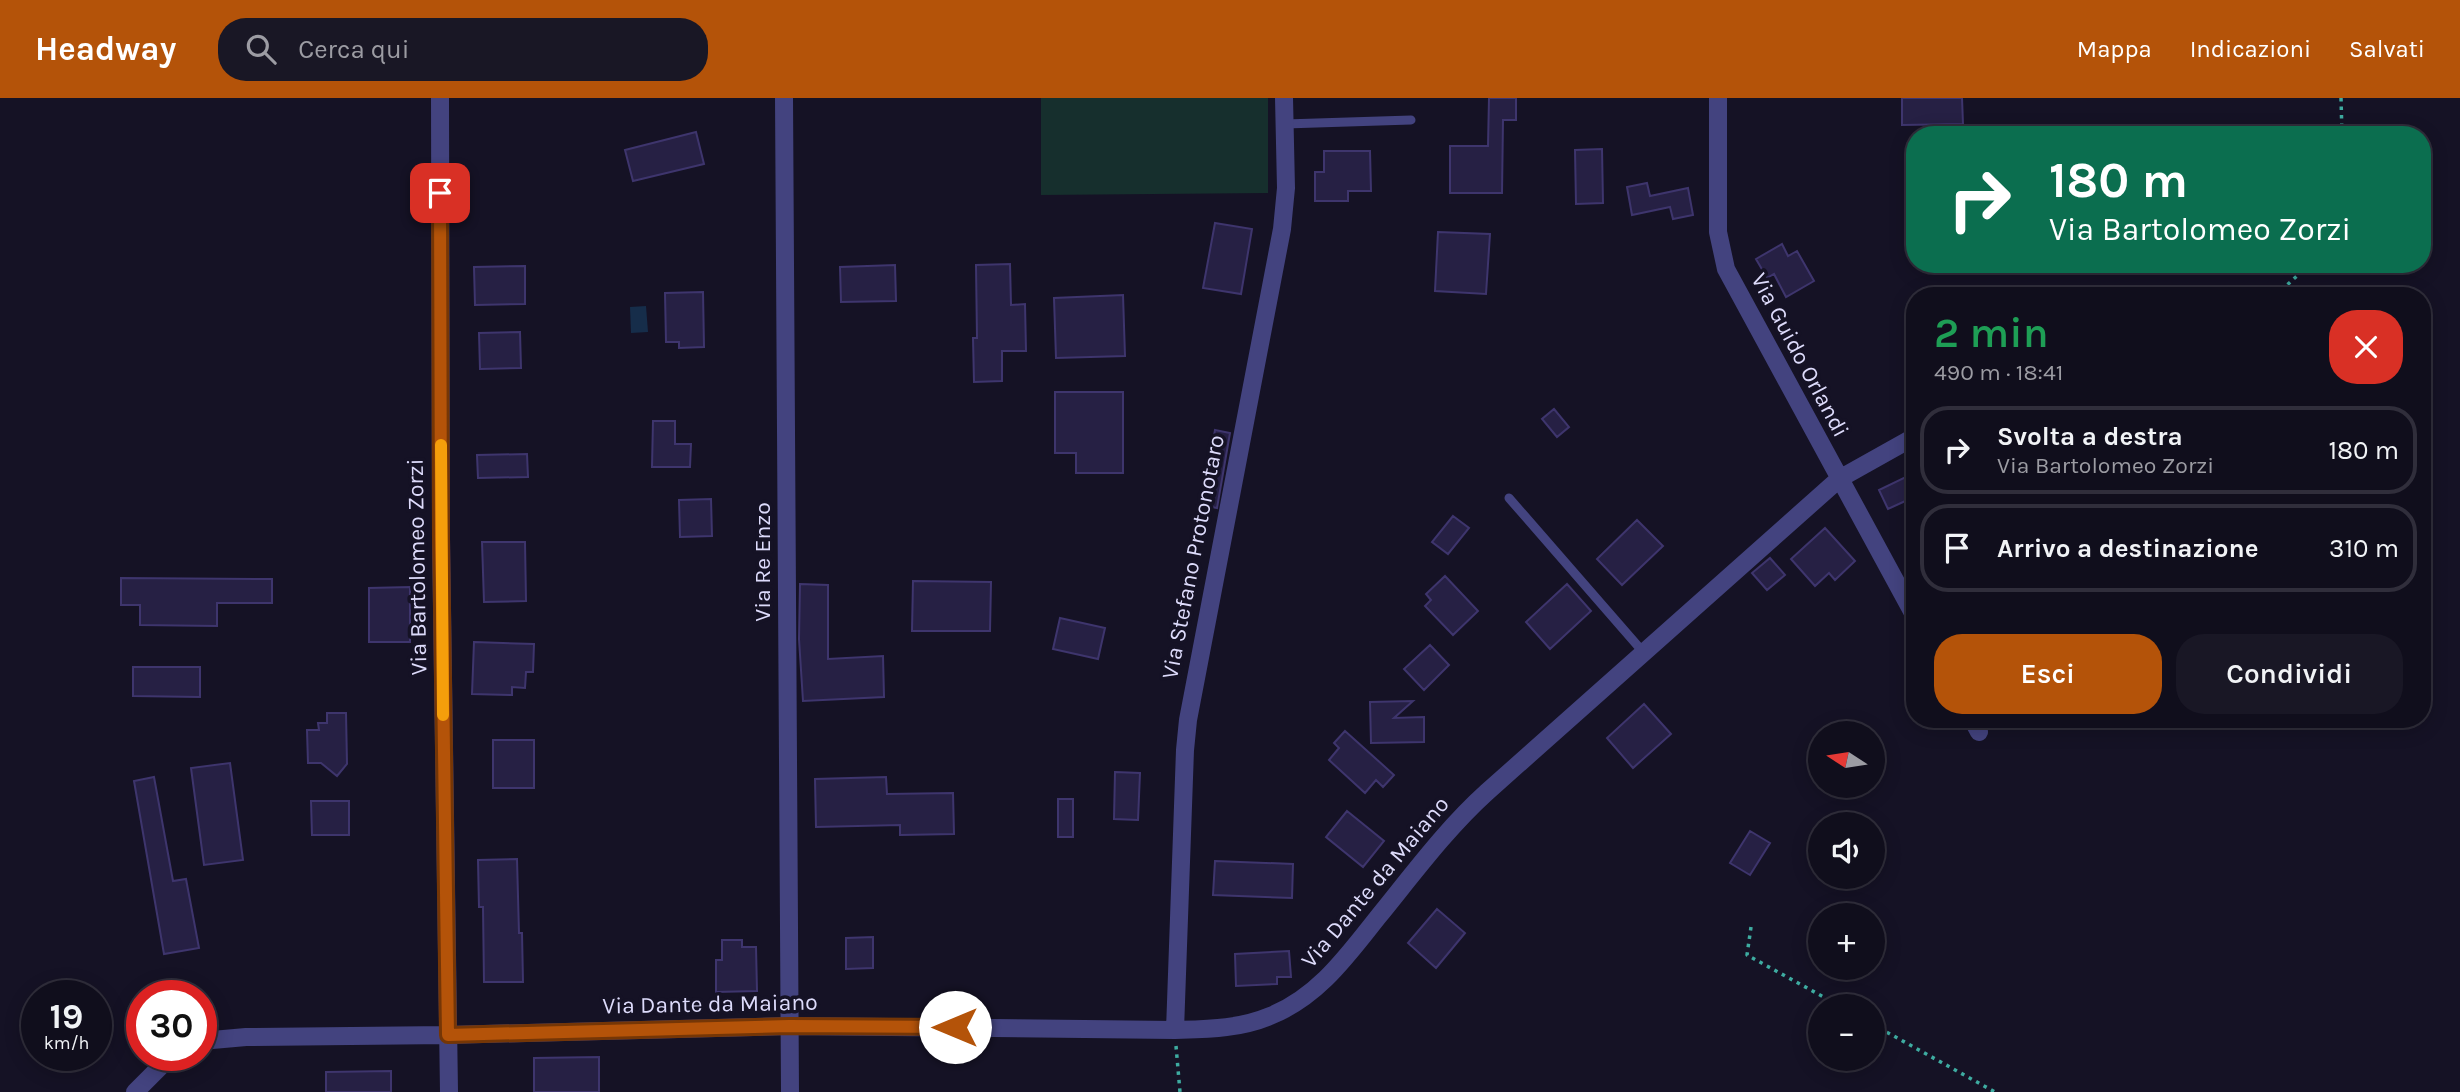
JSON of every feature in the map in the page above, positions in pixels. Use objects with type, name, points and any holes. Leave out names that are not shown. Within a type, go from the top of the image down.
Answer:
[{"type":"street","name":"Via Bartolomeo Zorzi","points":[[440,98],[441,538],[449,1092]]},
{"type":"street","name":"Via Re Enzo","points":[[783,98],[790,1092]]},
{"type":"street","name":"Via Stefano Protonotaro","points":[[1175,1030],[1188,720],[1282,229],[1286,188],[1284,98]]},
{"type":"street","name":"Via Guido Orlandi","points":[[1718,98],[1718,232],[1726,269],[1906,600]]},
{"type":"street","name":"Via Dante da Maiano","points":[[217,1040],[789,1026],[1175,1030],[1219,1028],[1269,1016],[1308,995],[1331,975],[1464,813],[1839,479],[1906,442]]},
{"type":"street","points":[[135,1092],[156,1071]]},
{"type":"lane","points":[[1285,124],[1411,120]]},
{"type":"lane","points":[[1509,498],[1644,653]]},
{"type":"path","points":[[2342,98],[2342,126]]},
{"type":"path","points":[[2285,287],[2300,273]]},
{"type":"path","points":[[1752,927],[1747,955],[1818,994]]},
{"type":"path","points":[[1175,1030],[1180,1092]]},
{"type":"path","points":[[1885,1031],[1995,1092]]},
{"type":"green space","points":[[1041,98],[1268,98],[1268,193],[1041,195]]},
{"type":"water","points":[[646,306],[648,332],[631,333],[630,307]]},
{"type":"building","points":[[1489,98],[1516,98],[1516,120],[1503,120],[1502,193],[1450,193],[1450,146],[1488,146]]},
{"type":"building","points":[[1902,98],[1962,98],[1963,124],[1902,125]]},
{"type":"building","points":[[696,132],[704,164],[633,181],[625,150]]},
{"type":"building","points":[[1602,149],[1603,203],[1576,204],[1575,150]]},
{"type":"building","points":[[1324,151],[1370,151],[1371,191],[1348,191],[1348,201],[1315,201],[1315,172],[1324,172]]},
{"type":"building","points":[[1647,183],[1650,196],[1688,188],[1693,215],[1673,219],[1670,207],[1632,215],[1627,187]]},
{"type":"building","points":[[1215,223],[1252,229],[1241,294],[1203,288]]},
{"type":"building","points":[[1438,232],[1490,234],[1486,294],[1435,291]]},
{"type":"building","points":[[1782,244],[1788,256],[1797,251],[1814,281],[1786,297],[1774,274],[1767,278],[1756,259]]},
{"type":"building","points":[[1010,264],[1011,305],[1025,304],[1026,351],[1002,351],[1002,381],[974,382],[973,338],[977,338],[976,265]]},
{"type":"building","points":[[895,265],[896,301],[841,302],[840,267]]},
{"type":"building","points":[[525,266],[525,304],[475,305],[474,267]]},
{"type":"building","points":[[703,292],[704,347],[679,348],[679,342],[666,342],[665,293]]},
{"type":"building","points":[[1123,295],[1125,356],[1056,358],[1054,298]]},
{"type":"building","points":[[520,332],[521,368],[480,369],[479,333]]},
{"type":"building","points":[[1055,392],[1123,392],[1123,473],[1076,473],[1076,453],[1055,453]]},
{"type":"building","points":[[1554,409],[1569,427],[1557,437],[1542,419]]},
{"type":"building","points":[[653,421],[675,421],[675,444],[691,444],[690,467],[652,467]]},
{"type":"building","points":[[1215,430],[1230,433],[1217,508],[1202,505]]},
{"type":"building","points":[[527,454],[528,477],[478,478],[477,455]]},
{"type":"building","points":[[1906,477],[1906,501],[1888,509],[1879,490]]},
{"type":"building","points":[[711,499],[712,536],[680,537],[679,500]]},
{"type":"building","points":[[1453,516],[1469,528],[1448,554],[1432,542]]},
{"type":"building","points":[[1637,520],[1663,546],[1622,585],[1597,559]]},
{"type":"building","points":[[1825,528],[1855,561],[1835,580],[1829,573],[1815,586],[1791,559]]},
{"type":"building","points":[[482,542],[525,542],[526,601],[484,602]]},
{"type":"building","points":[[1770,558],[1785,575],[1767,590],[1752,573]]},
{"type":"building","points":[[1445,576],[1478,611],[1453,635],[1425,606],[1431,600],[1426,594]]},
{"type":"building","points":[[121,578],[272,579],[272,603],[217,603],[217,626],[140,625],[140,605],[121,605]]},
{"type":"building","points":[[913,581],[991,582],[990,631],[912,631]]},
{"type":"building","points":[[800,584],[828,585],[828,659],[883,656],[884,697],[803,701],[799,639]]},
{"type":"building","points":[[1567,584],[1591,611],[1550,649],[1526,622]]},
{"type":"building","points":[[410,587],[410,642],[369,642],[369,588]]},
{"type":"building","points":[[1060,618],[1105,628],[1098,659],[1053,649]]},
{"type":"building","points":[[474,642],[534,644],[533,672],[526,672],[525,688],[512,687],[512,695],[472,694]]},
{"type":"building","points":[[1430,645],[1449,665],[1424,690],[1404,669]]},
{"type":"building","points":[[133,667],[200,667],[200,697],[133,696]]},
{"type":"building","points":[[1413,701],[1394,718],[1424,717],[1424,742],[1371,743],[1370,702]]},
{"type":"building","points":[[1644,704],[1671,734],[1633,768],[1607,738]]},
{"type":"building","points":[[327,713],[346,713],[347,764],[337,776],[321,763],[308,763],[307,730],[319,730],[318,723],[327,723]]},
{"type":"building","points":[[1345,731],[1394,775],[1383,787],[1376,780],[1365,793],[1329,760],[1339,748],[1334,743]]},
{"type":"building","points":[[493,740],[534,740],[534,788],[493,788]]},
{"type":"building","points":[[230,763],[243,860],[204,865],[191,768]]},
{"type":"building","points":[[1115,772],[1140,773],[1138,820],[1114,819]]},
{"type":"building","points":[[154,777],[173,881],[186,879],[199,948],[164,954],[134,781]]},
{"type":"building","points":[[886,777],[887,794],[953,793],[954,834],[900,835],[900,825],[816,827],[815,779]]},
{"type":"building","points":[[1058,799],[1073,799],[1073,837],[1058,837]]},
{"type":"building","points":[[311,801],[349,801],[349,835],[312,835]]},
{"type":"building","points":[[1347,811],[1384,841],[1363,867],[1326,837]]},
{"type":"building","points":[[1750,831],[1770,843],[1750,875],[1730,863]]},
{"type":"building","points":[[517,859],[523,982],[484,982],[483,907],[479,907],[478,860]]},
{"type":"building","points":[[1215,861],[1293,864],[1292,898],[1213,895]]},
{"type":"building","points":[[1437,909],[1465,933],[1436,968],[1408,943]]},
{"type":"building","points":[[873,937],[873,968],[846,969],[846,938]]},
{"type":"building","points":[[722,940],[742,940],[742,947],[756,947],[757,991],[716,992],[716,960],[722,960]]},
{"type":"building","points":[[1289,951],[1291,977],[1277,977],[1277,984],[1236,986],[1235,954]]},
{"type":"building","points":[[599,1057],[599,1092],[534,1092],[534,1058]]},
{"type":"building","points":[[391,1071],[391,1092],[326,1092],[326,1072]]},
{"type":"slow traffic","points":[[441,445],[443,715]]},
{"type":"route","points":[[440,193],[441,538],[448,1035],[789,1026],[955,1027]]}]
